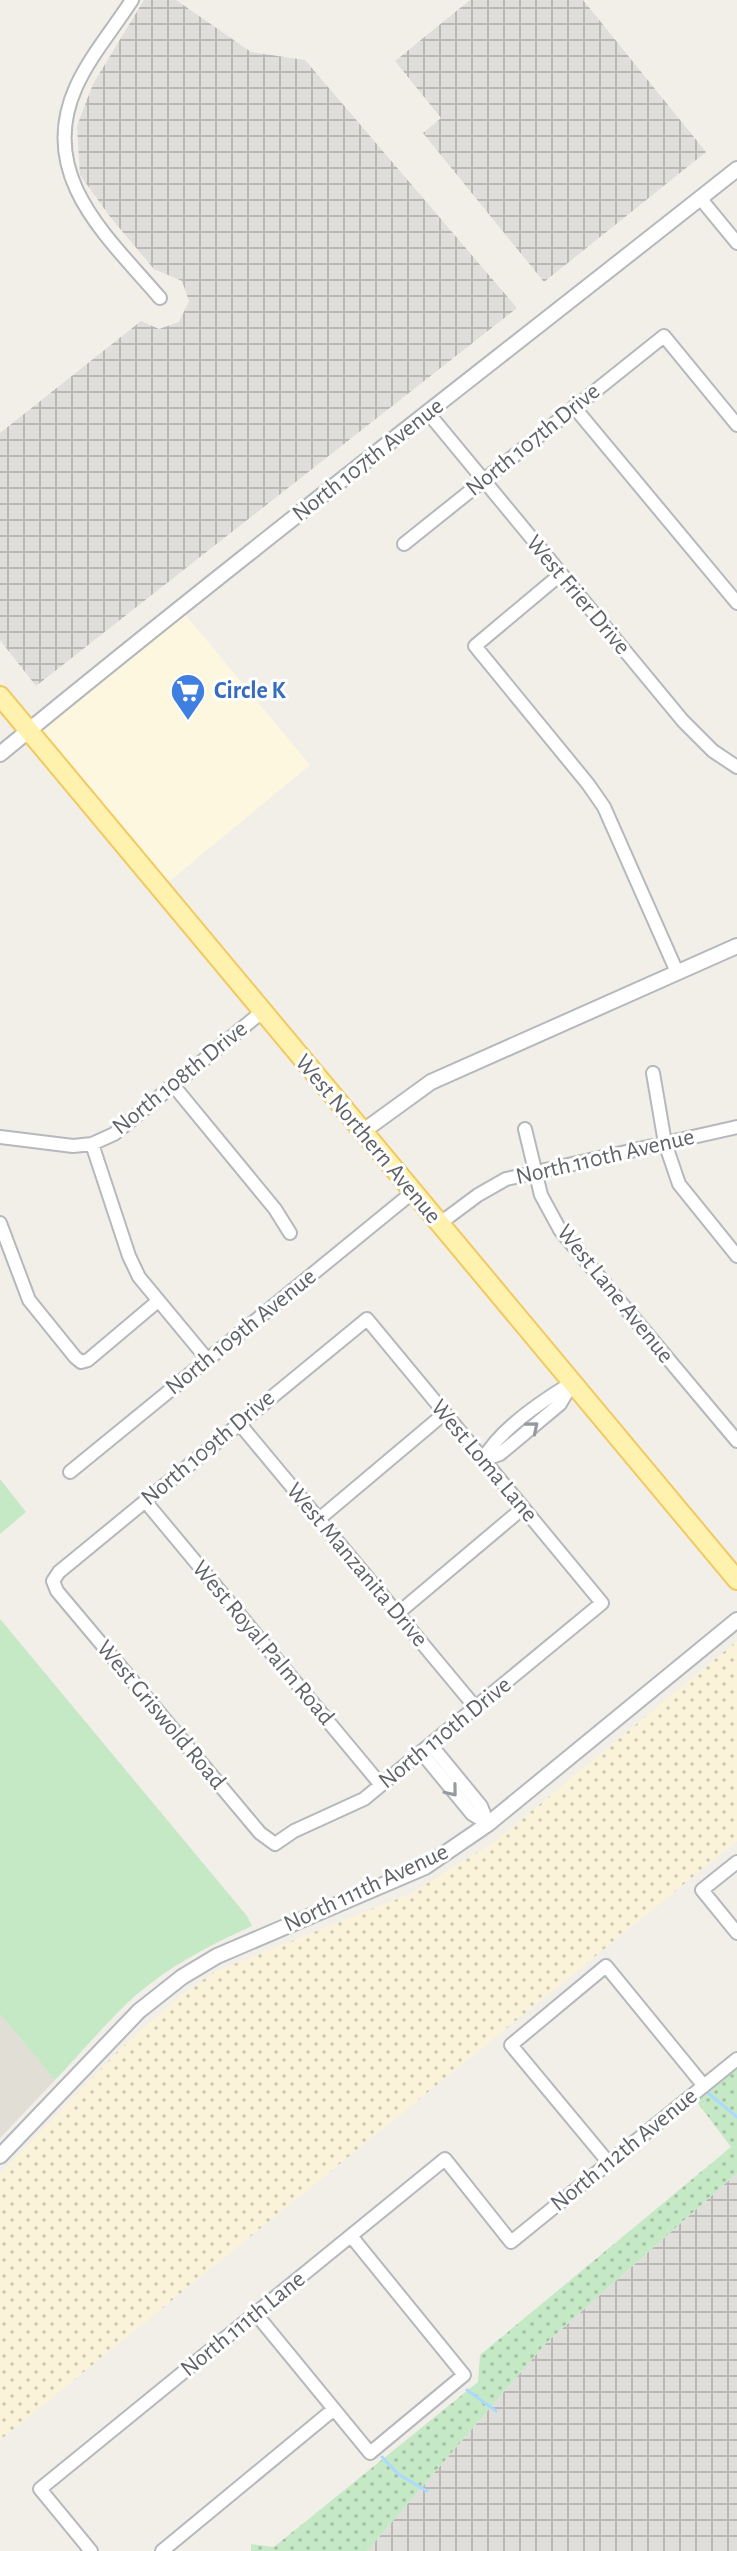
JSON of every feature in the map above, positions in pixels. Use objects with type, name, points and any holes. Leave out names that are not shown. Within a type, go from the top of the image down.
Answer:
[{"type":"main road","name":"West Northern Avenue","points":[[0,696],[737,1580]]},
{"type":"street","points":[[132,0],[76,86],[67,113],[63,140],[68,171],[80,200],[160,298]]},
{"type":"street","name":"North 107th Avenue","points":[[0,754],[233,563],[429,414],[737,169]]},
{"type":"street","points":[[700,198],[737,243]]},
{"type":"street","name":"North 107th Drive","points":[[404,544],[664,336],[737,425]]},
{"type":"street","points":[[574,407],[737,603]]},
{"type":"street","name":"West Frier Drive","points":[[429,414],[698,738],[737,767]]},
{"type":"street","points":[[561,574],[475,646],[604,807],[677,972]]},
{"type":"street","points":[[362,1132],[431,1082],[737,946]]},
{"type":"street","name":"North 108th Drive","points":[[0,1137],[73,1146],[92,1144],[114,1134],[263,1011]]},
{"type":"street","points":[[653,1073],[665,1143],[679,1184],[737,1256]]},
{"type":"street","points":[[173,1085],[275,1209],[290,1233]]},
{"type":"street","name":"North 110th Avenue","points":[[439,1224],[506,1179],[737,1127]]},
{"type":"street","name":"West Lane Avenue","points":[[525,1129],[541,1195],[560,1230],[737,1441]]},
{"type":"street","points":[[92,1144],[129,1256],[139,1277],[207,1359]]},
{"type":"street","name":"North 109th Avenue","points":[[70,1472],[413,1192]]},
{"type":"street","points":[[0,1223],[29,1300],[81,1362],[88,1360],[158,1301]]},
{"type":"street","name":"West Loma Lane","points":[[367,1319],[602,1603]]},
{"type":"street","name":"North 109th Drive","points":[[53,1581],[59,1572],[238,1422],[367,1319]]},
{"type":"street","points":[[483,1460],[491,1445],[552,1395],[573,1382]]},
{"type":"street","points":[[319,1519],[445,1413]]},
{"type":"street","name":"West Manzanita Drive","points":[[238,1422],[476,1708]]},
{"type":"street","name":"West Royal Palm Road","points":[[145,1501],[381,1785]]},
{"type":"street","points":[[397,1614],[523,1508]]},
{"type":"street","name":"West Griswold Road","points":[[53,1581],[57,1591],[250,1821],[275,1844]]},
{"type":"street","name":"North 110th Drive","points":[[275,1844],[294,1831],[364,1799],[602,1603]]},
{"type":"street","name":"North 111th Avenue","points":[[0,2156],[139,2011],[182,1977],[217,1956],[425,1867],[488,1824],[737,1620]]},
{"type":"street","points":[[426,1748],[481,1806],[488,1824]]},
{"type":"street","points":[[737,1862],[702,1890],[737,1933]]},
{"type":"street","points":[[609,2163],[511,2045],[606,1966],[704,2086]]},
{"type":"street","name":"North 112th Avenue","points":[[511,2242],[737,2059]]},
{"type":"street","name":"North 111th Lane","points":[[91,2551],[40,2489],[445,2159],[511,2242]]},
{"type":"street","points":[[256,2314],[370,2453],[464,2375],[351,2236]]},
{"type":"street","points":[[162,2551],[334,2409]]},
{"type":"shaded area","points":[[144,0],[176,0],[251,52],[305,60],[517,308],[36,686],[0,640],[0,433],[141,321],[159,329],[179,322],[189,301],[182,281],[154,269],[80,175],[77,126],[93,84]]},
{"type":"shaded area","points":[[470,0],[583,0],[706,152],[544,282],[423,133],[441,118],[395,61]]},
{"type":"shaded area","points":[[184,613],[310,765],[167,883],[40,732]]},
{"type":"shaded area","points":[[0,2014],[55,2080],[0,2138]]},
{"type":"shaded area","points":[[737,2173],[737,2551],[367,2551],[546,2343]]},
{"type":"green space","points":[[0,1479],[26,1512],[0,1534]]},
{"type":"green space","points":[[0,1619],[247,1916],[252,1926],[191,1956],[149,1984],[115,2015],[55,2080],[0,2014]]},
{"type":"green space","points":[[737,2063],[737,2173],[546,2343],[367,2551],[251,2551],[251,2544],[274,2547],[478,2382],[480,2355],[731,2147],[694,2098]]},
{"type":"sand","points":[[737,1641],[737,1841],[0,2440],[0,2174],[119,2050],[179,1997],[214,1972],[410,1894],[493,1843]]},
{"type":"waterway","points":[[708,2093],[737,2117]]},
{"type":"waterway","points":[[467,2390],[496,2411]]},
{"type":"waterway","points":[[382,2457],[398,2474],[427,2491]]},
{"type":"place","name":"Circle K","points":[[188,722]]}]
